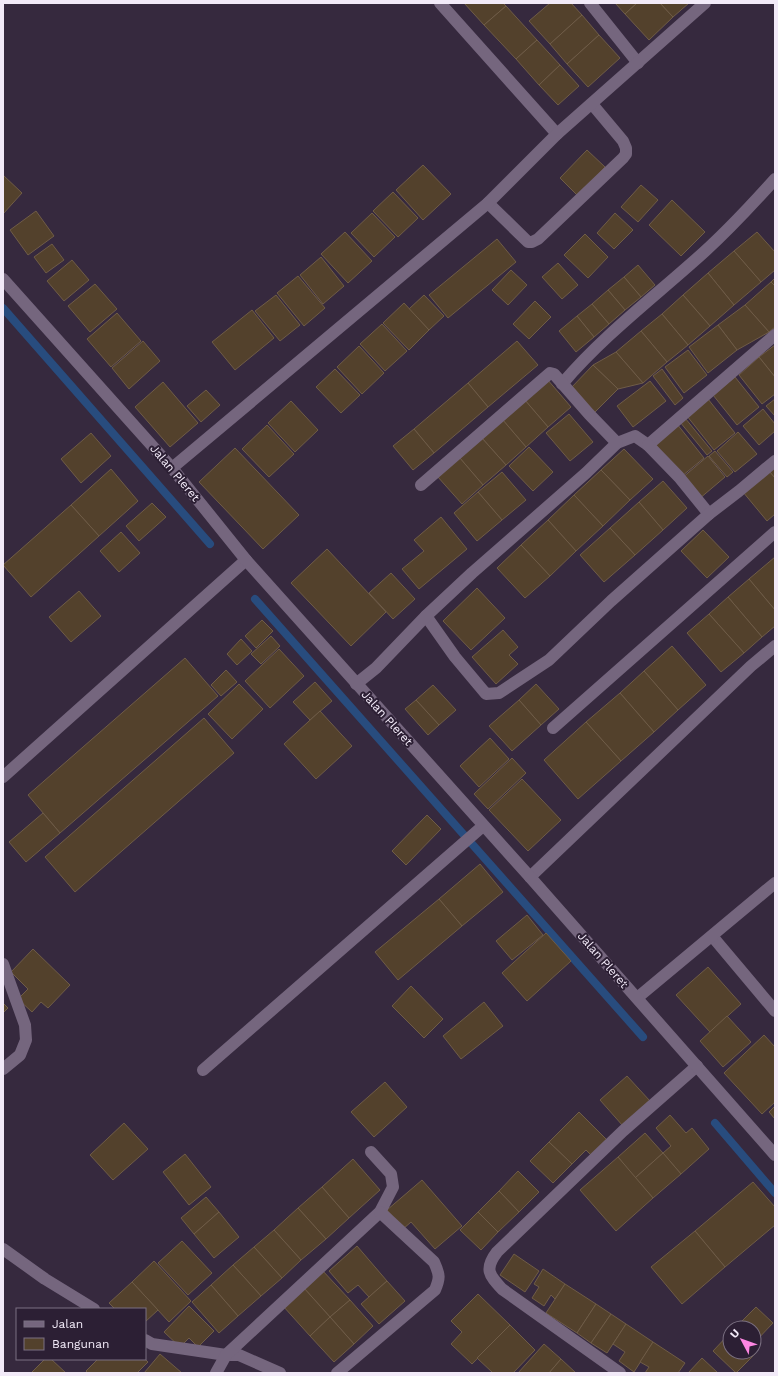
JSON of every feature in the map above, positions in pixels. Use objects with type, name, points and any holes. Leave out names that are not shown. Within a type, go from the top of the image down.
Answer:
[{"type":"street","points":[[440,3],[557,134]]},
{"type":"street","points":[[590,3],[638,63]]},
{"type":"street","points":[[172,468],[488,203],[557,134],[705,3]]},
{"type":"street","points":[[488,203],[528,242],[538,239],[626,154],[626,148],[623,141],[592,104]]},
{"type":"street","points":[[562,384],[582,360],[631,314],[694,261],[736,222],[775,179]]},
{"type":"street","name":"Jalan Pleret","points":[[3,279],[172,468],[246,560],[775,1155]]},
{"type":"street","points":[[648,445],[775,335]]},
{"type":"street","points":[[421,485],[550,373],[554,374],[617,443]]},
{"type":"street","points":[[356,684],[376,668],[426,616],[586,473],[617,443],[635,436],[648,445],[679,478],[709,514]]},
{"type":"street","points":[[426,616],[455,656],[486,694],[499,693],[549,660],[611,601],[709,514],[775,461]]},
{"type":"street","points":[[553,728],[775,532]]},
{"type":"street","points":[[3,777],[246,560]]},
{"type":"street","points":[[530,878],[751,666],[775,646]]},
{"type":"street","points":[[202,1070],[483,826]]},
{"type":"street","points":[[637,998],[775,883]]},
{"type":"street","points":[[712,936],[775,1011]]},
{"type":"street","points":[[3,964],[25,1025],[26,1040],[20,1055],[3,1069]]},
{"type":"street","points":[[620,1373],[502,1290],[489,1271],[490,1261],[497,1252],[623,1131],[697,1066]]},
{"type":"street","points":[[216,1373],[226,1355],[380,1212],[393,1187],[390,1174],[371,1152]]},
{"type":"street","points":[[337,1373],[435,1290],[439,1280],[439,1273],[434,1262],[380,1212]]},
{"type":"street","points":[[3,1249],[45,1279],[92,1308]]},
{"type":"street","points":[[146,1341],[152,1344],[226,1355],[239,1355],[280,1373]]},
{"type":"building","points":[[464,3],[503,3],[506,6],[484,25]]},
{"type":"building","points":[[550,3],[571,3],[582,15],[550,44],[529,21]]},
{"type":"building","points":[[615,3],[637,3],[625,14]]},
{"type":"building","points":[[637,3],[660,3],[673,17],[649,40],[625,14]]},
{"type":"building","points":[[660,3],[689,3],[673,17]]},
{"type":"building","points":[[506,6],[537,40],[516,59],[484,25]]},
{"type":"building","points":[[582,15],[599,35],[567,64],[550,44]]},
{"type":"building","points":[[599,35],[620,58],[588,87],[567,64]]},
{"type":"building","points":[[537,40],[560,65],[539,85],[516,59]]},
{"type":"building","points":[[560,65],[579,86],[558,105],[539,85]]},
{"type":"building","points":[[587,150],[605,167],[578,196],[560,178]]},
{"type":"building","points":[[423,165],[451,194],[423,220],[396,190]]},
{"type":"building","points":[[3,175],[22,193],[3,214]]},
{"type":"building","points":[[641,185],[658,200],[638,222],[621,207]]},
{"type":"building","points":[[393,192],[418,218],[398,237],[373,211]]},
{"type":"building","points":[[672,200],[705,232],[681,256],[649,225]]},
{"type":"building","points":[[36,211],[54,236],[28,255],[10,230]]},
{"type":"building","points":[[372,213],[395,237],[374,257],[351,233]]},
{"type":"building","points":[[615,213],[633,230],[614,249],[597,233]]},
{"type":"building","points":[[345,232],[372,261],[348,283],[321,254]]},
{"type":"building","points":[[757,232],[775,252],[775,270],[761,282],[734,251]]},
{"type":"building","points":[[585,234],[608,257],[588,278],[564,255]]},
{"type":"building","points":[[497,239],[516,262],[448,318],[429,295]]},
{"type":"building","points":[[52,244],[64,260],[46,273],[34,257]]},
{"type":"building","points":[[734,251],[761,282],[734,305],[708,273]]},
{"type":"building","points":[[321,257],[344,286],[323,304],[300,275]]},
{"type":"building","points":[[72,260],[89,280],[64,301],[47,281]]},
{"type":"building","points":[[558,263],[578,285],[562,299],[542,277]]},
{"type":"building","points":[[638,265],[655,285],[641,297],[624,277]]},
{"type":"building","points":[[511,270],[527,285],[508,305],[492,290]]},
{"type":"building","points":[[708,273],[734,305],[710,326],[683,295]]},
{"type":"building","points":[[298,276],[325,308],[304,326],[277,293]]},
{"type":"building","points":[[624,277],[641,297],[625,310],[608,290]]},
{"type":"building","points":[[775,278],[775,286],[771,282]]},
{"type":"building","points":[[771,282],[775,286],[775,327],[769,332],[745,305]]},
{"type":"building","points":[[95,284],[117,309],[90,332],[68,306]]},
{"type":"building","points":[[608,290],[625,310],[609,324],[592,304]]},
{"type":"building","points":[[276,295],[300,325],[280,341],[255,311]]},
{"type":"building","points":[[424,295],[444,316],[429,330],[409,309]]},
{"type":"building","points":[[683,295],[710,326],[688,345],[662,314]]},
{"type":"building","points":[[535,301],[551,317],[529,339],[513,324]]},
{"type":"building","points":[[404,303],[429,330],[409,350],[383,323]]},
{"type":"building","points":[[592,304],[609,324],[594,337],[577,316]]},
{"type":"building","points":[[745,305],[769,332],[737,350],[718,325]]},
{"type":"building","points":[[252,310],[274,338],[235,370],[212,342]]},
{"type":"building","points":[[117,313],[141,341],[111,367],[87,339]]},
{"type":"building","points":[[662,314],[688,345],[667,362],[641,331]]},
{"type":"building","points":[[577,316],[594,337],[576,352],[559,331]]},
{"type":"building","points":[[382,324],[407,351],[385,371],[360,344]]},
{"type":"building","points":[[718,325],[737,350],[708,373],[689,347]]},
{"type":"building","points":[[641,331],[667,362],[643,383],[616,352]]},
{"type":"building","points":[[143,341],[160,361],[129,389],[112,368]]},
{"type":"building","points":[[517,341],[538,365],[488,407],[468,383]]},
{"type":"building","points":[[775,345],[775,377],[759,357]]},
{"type":"building","points":[[359,346],[384,373],[362,394],[337,367]]},
{"type":"building","points":[[688,350],[707,375],[684,393],[665,367]]},
{"type":"building","points":[[616,352],[643,383],[618,389],[593,365]]},
{"type":"building","points":[[759,357],[775,377],[775,394],[762,404],[739,375]]},
{"type":"building","points":[[593,365],[618,389],[594,413],[570,389]]},
{"type":"building","points":[[335,369],[360,395],[341,413],[316,387]]},
{"type":"building","points":[[662,369],[683,398],[675,405],[653,376]]},
{"type":"building","points":[[735,377],[759,407],[737,425],[713,395]]},
{"type":"building","points":[[547,379],[571,407],[548,427],[524,399]]},
{"type":"building","points":[[650,381],[666,401],[633,427],[617,406]]},
{"type":"building","points":[[163,382],[198,423],[170,447],[135,407]]},
{"type":"building","points":[[468,383],[488,407],[434,453],[414,429]]},
{"type":"building","points":[[206,390],[220,405],[201,422],[187,406]]},
{"type":"building","points":[[524,399],[548,427],[526,447],[502,419]]},
{"type":"building","points":[[708,399],[735,433],[714,450],[687,416]]},
{"type":"building","points":[[775,399],[775,416],[766,406]]},
{"type":"building","points":[[291,401],[318,430],[295,452],[268,423]]},
{"type":"building","points":[[763,409],[775,424],[775,431],[759,445],[743,426]]},
{"type":"building","points":[[569,414],[593,442],[570,461],[546,433]]},
{"type":"building","points":[[685,418],[712,451],[707,455],[680,422]]},
{"type":"building","points":[[502,419],[526,447],[506,465],[481,437]]},
{"type":"building","points":[[677,424],[704,458],[682,476],[654,443]]},
{"type":"building","points":[[267,425],[294,454],[269,477],[242,449]]},
{"type":"building","points":[[414,429],[434,453],[413,470],[393,446]]},
{"type":"building","points":[[738,432],[757,454],[735,472],[717,451]]},
{"type":"building","points":[[91,433],[111,456],[81,483],[61,459]]},
{"type":"building","points":[[481,437],[506,465],[483,485],[459,457]]},
{"type":"building","points":[[529,447],[553,472],[533,491],[509,466]]},
{"type":"building","points":[[235,448],[299,515],[263,549],[199,482]]},
{"type":"building","points":[[624,449],[653,479],[630,500],[601,470]]},
{"type":"building","points":[[715,451],[733,472],[727,477],[709,456]]},
{"type":"building","points":[[708,456],[725,477],[699,499],[682,478]]},
{"type":"building","points":[[459,457],[483,485],[462,504],[437,476]]},
{"type":"building","points":[[775,464],[775,478],[768,470]]},
{"type":"building","points":[[111,469],[138,501],[99,536],[71,505]]},
{"type":"building","points":[[601,470],[630,500],[603,526],[574,495]]},
{"type":"building","points":[[768,470],[775,478],[775,514],[767,521],[743,492]]},
{"type":"building","points":[[502,472],[526,500],[502,520],[478,492]]},
{"type":"building","points":[[663,481],[687,508],[663,530],[639,502]]},
{"type":"building","points":[[478,492],[502,520],[477,541],[454,513]]},
{"type":"building","points":[[574,495],[603,526],[576,551],[548,520]]},
{"type":"building","points":[[639,502],[663,530],[635,555],[610,528]]},
{"type":"building","points":[[152,503],[166,517],[139,541],[126,526]]},
{"type":"building","points":[[71,505],[99,536],[31,597],[3,565]]},
{"type":"building","points":[[441,517],[467,549],[419,589],[402,569],[424,551],[414,540]]},
{"type":"building","points":[[548,520],[576,551],[550,576],[521,545]]},
{"type":"building","points":[[610,528],[635,555],[604,582],[580,555]]},
{"type":"building","points":[[703,530],[729,557],[707,578],[681,551]]},
{"type":"building","points":[[121,532],[140,553],[119,572],[100,551]]},
{"type":"building","points":[[521,545],[550,576],[525,598],[497,568]]},
{"type":"building","points":[[327,549],[386,612],[351,646],[291,583]]},
{"type":"building","points":[[775,557],[775,610],[749,579]]},
{"type":"building","points":[[391,573],[415,599],[393,619],[369,593]]},
{"type":"building","points":[[749,579],[775,610],[775,626],[762,637],[728,597]]},
{"type":"building","points":[[477,588],[505,618],[471,650],[443,621]]},
{"type":"building","points":[[79,591],[101,616],[71,642],[49,617]]},
{"type":"building","points":[[728,597],[762,637],[744,653],[709,614]]},
{"type":"building","points":[[709,614],[744,653],[721,672],[687,633]]},
{"type":"building","points":[[262,620],[273,631],[256,648],[245,636]]},
{"type":"building","points":[[503,630],[518,647],[509,655],[518,664],[496,684],[472,657]]},
{"type":"building","points":[[271,636],[280,646],[261,664],[251,654]]},
{"type":"building","points":[[241,639],[252,651],[237,665],[227,654]]},
{"type":"building","points":[[672,646],[706,685],[678,710],[644,671]]},
{"type":"building","points":[[279,649],[304,676],[270,708],[245,681]]},
{"type":"building","points":[[185,658],[218,696],[60,833],[28,795]]},
{"type":"building","points":[[226,670],[237,682],[221,696],[211,685]]},
{"type":"building","points":[[644,671],[678,710],[654,732],[620,693]]},
{"type":"building","points":[[315,682],[332,701],[310,720],[293,702]]},
{"type":"building","points":[[239,684],[263,709],[232,739],[208,714]]},
{"type":"building","points":[[536,684],[559,709],[541,725],[519,700]]},
{"type":"building","points":[[433,685],[456,710],[439,725],[416,700]]},
{"type":"building","points":[[620,693],[654,732],[621,761],[586,722]]},
{"type":"building","points":[[416,700],[439,725],[428,735],[405,709]]},
{"type":"building","points":[[519,700],[541,725],[512,751],[489,726]]},
{"type":"building","points":[[320,711],[352,746],[316,779],[284,744]]},
{"type":"building","points":[[204,718],[234,753],[75,892],[45,857]]},
{"type":"building","points":[[586,722],[621,761],[578,799],[544,760]]},
{"type":"building","points":[[490,738],[509,759],[479,787],[460,766]]},
{"type":"building","points":[[512,758],[526,773],[488,809],[474,794]]},
{"type":"building","points":[[522,779],[561,820],[528,851],[489,810]]},
{"type":"building","points":[[43,813],[60,833],[26,862],[9,842]]},
{"type":"building","points":[[427,815],[441,829],[406,865],[392,851]]},
{"type":"building","points":[[480,864],[503,892],[462,926],[439,899]]},
{"type":"building","points":[[439,899],[462,926],[398,980],[375,952]]},
{"type":"building","points":[[527,915],[543,935],[512,960],[496,941]]},
{"type":"building","points":[[546,933],[571,961],[527,1001],[502,973]]},
{"type":"building","points":[[33,949],[70,985],[48,1008],[41,1002],[32,1012],[18,999],[28,989],[11,972]]},
{"type":"building","points":[[708,967],[741,1004],[710,1032],[676,995]]},
{"type":"building","points":[[411,986],[443,1019],[424,1038],[392,1006]]},
{"type":"building","points":[[484,1002],[503,1026],[461,1059],[443,1036]]},
{"type":"building","points":[[3,1003],[8,1008],[3,1013]]},
{"type":"building","points":[[727,1016],[751,1042],[723,1067],[700,1041]]},
{"type":"building","points":[[764,1035],[775,1047],[775,1102],[762,1114],[724,1073]]},
{"type":"building","points":[[627,1076],[650,1101],[623,1126],[600,1100]]},
{"type":"building","points":[[385,1082],[407,1107],[374,1137],[351,1112]]},
{"type":"building","points":[[775,1106],[775,1119],[769,1112]]},
{"type":"building","points":[[579,1112],[608,1141],[592,1156],[586,1150],[572,1164],[549,1142]]},
{"type":"building","points":[[670,1115],[686,1133],[692,1128],[709,1149],[681,1174],[663,1153],[671,1146],[656,1128]]},
{"type":"building","points":[[124,1123],[148,1149],[113,1180],[90,1155]]},
{"type":"building","points":[[645,1133],[663,1153],[635,1178],[618,1157]]},
{"type":"building","points":[[549,1142],[572,1164],[553,1183],[530,1161]]},
{"type":"building","points":[[663,1153],[681,1174],[653,1198],[635,1178]]},
{"type":"building","points":[[185,1154],[211,1187],[189,1205],[163,1172]]},
{"type":"building","points":[[618,1157],[653,1198],[616,1231],[580,1190]]},
{"type":"building","points":[[353,1159],[380,1190],[349,1218],[322,1187]]},
{"type":"building","points":[[518,1171],[539,1192],[519,1212],[499,1191]]},
{"type":"building","points":[[422,1180],[462,1226],[435,1249],[411,1222],[403,1229],[387,1210]]},
{"type":"building","points":[[753,1182],[775,1207],[775,1225],[725,1267],[695,1231]]},
{"type":"building","points":[[322,1187],[349,1218],[326,1239],[298,1208]]},
{"type":"building","points":[[499,1191],[519,1212],[498,1232],[478,1212]]},
{"type":"building","points":[[206,1197],[219,1212],[194,1234],[181,1218]]},
{"type":"building","points":[[298,1208],[326,1239],[301,1260],[274,1230]]},
{"type":"building","points":[[219,1212],[239,1237],[214,1258],[194,1234]]},
{"type":"building","points":[[478,1212],[498,1232],[481,1250],[460,1230]]},
{"type":"building","points":[[274,1230],[301,1260],[282,1278],[254,1247]]},
{"type":"building","points":[[695,1231],[725,1267],[682,1304],[651,1267]]},
{"type":"building","points":[[182,1241],[212,1273],[188,1295],[158,1263]]},
{"type":"building","points":[[357,1246],[387,1281],[369,1297],[358,1285],[348,1293],[329,1271]]},
{"type":"building","points":[[254,1247],[282,1278],[261,1296],[233,1265]]},
{"type":"building","points":[[514,1254],[539,1271],[525,1292],[500,1275]]},
{"type":"building","points":[[154,1261],[191,1301],[169,1322],[132,1282]]},
{"type":"building","points":[[233,1265],[261,1296],[238,1316],[211,1285]]},
{"type":"building","points":[[543,1269],[565,1284],[555,1299],[551,1295],[544,1306],[532,1298],[539,1287],[534,1284]]},
{"type":"building","points":[[322,1270],[350,1300],[330,1317],[303,1287]]},
{"type":"building","points":[[387,1281],[405,1301],[379,1324],[361,1304]]},
{"type":"building","points":[[132,1282],[158,1310],[146,1321],[146,1308],[114,1308],[109,1303]]},
{"type":"building","points":[[565,1284],[596,1304],[577,1333],[546,1313]]},
{"type":"building","points":[[211,1285],[238,1316],[219,1333],[192,1302]]},
{"type":"building","points":[[303,1287],[330,1317],[310,1336],[283,1306]]},
{"type":"building","points":[[478,1294],[510,1325],[472,1364],[451,1344],[462,1332],[451,1321]]},
{"type":"building","points":[[350,1300],[373,1326],[354,1344],[330,1317]]},
{"type":"building","points":[[596,1304],[611,1314],[591,1343],[577,1333]]},
{"type":"building","points":[[189,1306],[214,1331],[198,1347],[189,1338],[180,1347],[164,1332]]},
{"type":"building","points":[[756,1307],[773,1323],[762,1335],[762,1320],[743,1320]]},
{"type":"building","points":[[611,1314],[626,1324],[607,1353],[591,1343]]},
{"type":"building","points":[[330,1317],[354,1344],[334,1362],[310,1336]]},
{"type":"building","points":[[626,1324],[653,1342],[634,1372],[619,1361],[625,1352],[613,1344]]},
{"type":"building","points":[[510,1325],[535,1350],[513,1373],[493,1373],[477,1358]]},
{"type":"building","points":[[722,1341],[722,1360],[713,1351]]},
{"type":"building","points":[[653,1342],[685,1363],[678,1373],[645,1373],[649,1367],[640,1362]]},
{"type":"building","points":[[544,1344],[561,1359],[549,1373],[518,1373]]},
{"type":"building","points":[[160,1354],[182,1373],[144,1373]]},
{"type":"building","points":[[702,1358],[718,1373],[688,1373]]},
{"type":"building","points":[[561,1359],[576,1373],[549,1373]]},
{"type":"building","points":[[44,1360],[52,1360],[66,1373],[31,1373]]},
{"type":"building","points":[[97,1360],[146,1360],[148,1362],[137,1373],[88,1373],[86,1371]]},
{"type":"building","points":[[722,1360],[749,1360],[736,1373]]},
{"type":"waterway","points":[[3,308],[210,544]]},
{"type":"waterway","points":[[255,599],[643,1037]]},
{"type":"waterway","points":[[715,1123],[775,1193]]}]
